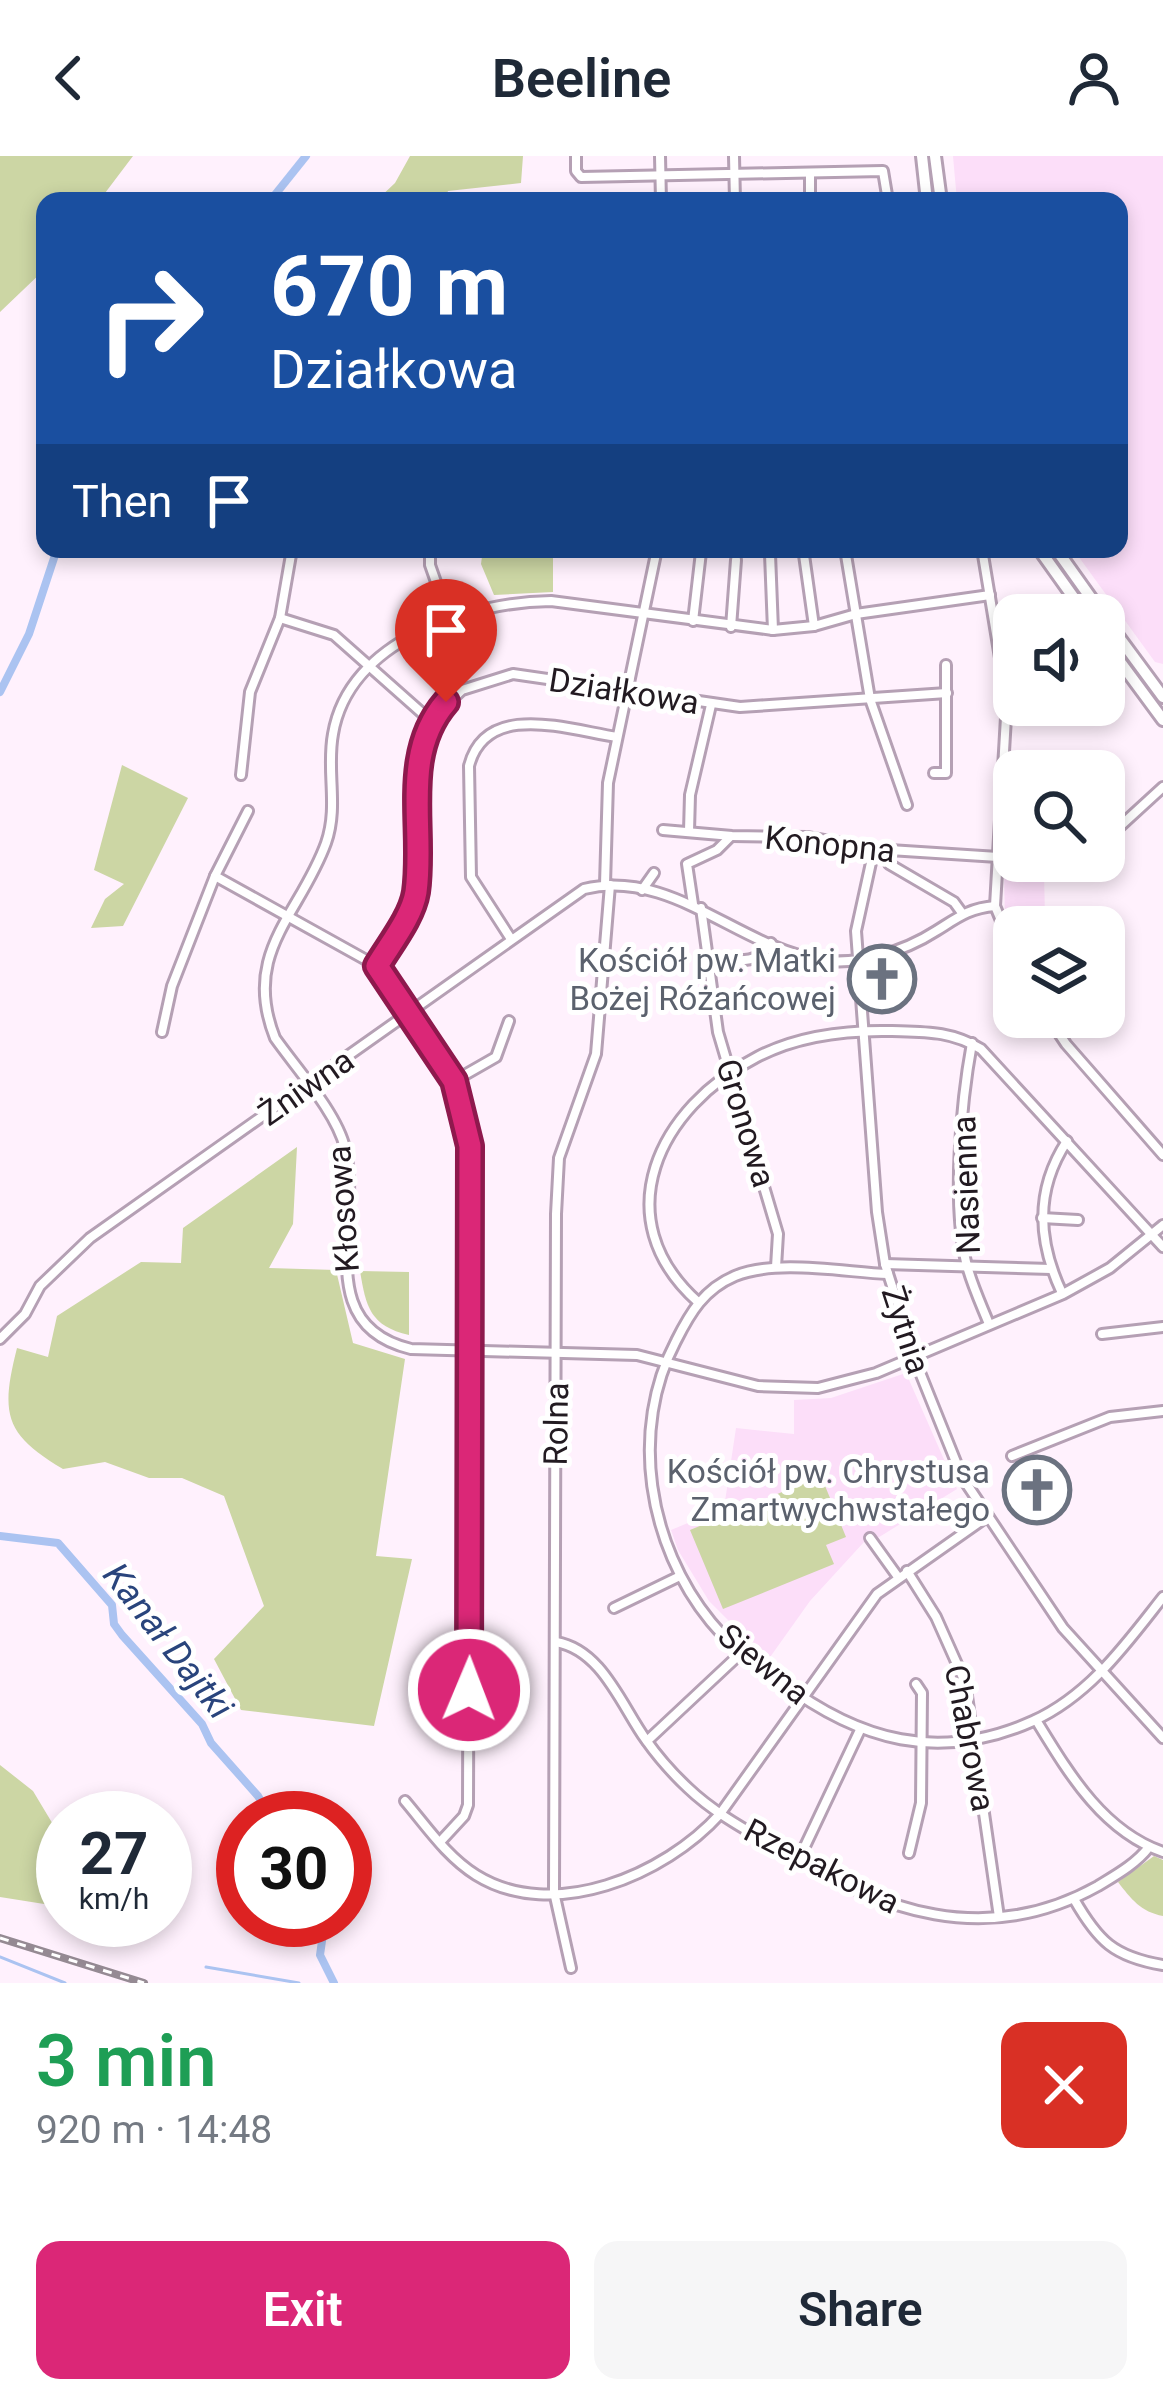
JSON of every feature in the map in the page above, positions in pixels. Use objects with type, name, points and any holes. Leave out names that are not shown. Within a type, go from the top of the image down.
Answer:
[{"type":"main road","points":[[922,156],[926,192]]},
{"type":"main road","points":[[935,156],[940,192]]},
{"type":"main road","points":[[1045,558],[1071,594]]},
{"type":"main road","points":[[1062,558],[1088,594]]},
{"type":"main road","points":[[1125,654],[1137,674]]},
{"type":"main road","points":[[1125,662],[1147,686],[1163,720]]},
{"type":"main road","points":[[1147,686],[1163,697]]},
{"type":"street","points":[[576,156],[581,177],[883,171],[886,192]]},
{"type":"street","points":[[660,156],[661,192]]},
{"type":"street","points":[[734,156],[735,192]]},
{"type":"street","points":[[810,175],[810,192]]},
{"type":"street","points":[[241,775],[250,692],[280,618],[290,558]]},
{"type":"street","points":[[430,558],[449,619]]},
{"type":"street","name":"Rolna","points":[[571,1968],[554,1892],[559,1158],[596,1054],[608,884],[608,783],[655,558]]},
{"type":"street","points":[[693,622],[700,558]]},
{"type":"street","points":[[770,558],[773,630]]},
{"type":"street","points":[[805,558],[814,626]]},
{"type":"street","points":[[847,558],[870,699],[907,805]]},
{"type":"street","points":[[984,558],[1007,700],[1004,750]]},
{"type":"street","points":[[731,627],[736,560]]},
{"type":"street","name":"Kłosowa","points":[[990,595],[773,630],[551,601],[525,602],[449,619],[412,636],[369,668],[340,708],[331,755],[334,804],[325,847],[271,948],[263,993],[275,1038],[337,1128],[346,1149],[347,1278],[357,1312],[373,1335],[397,1346],[637,1355],[758,1386],[794,1389],[846,1383],[1063,1294],[1110,1268],[1163,1225]]},
{"type":"street","points":[[280,618],[334,635],[431,721],[420,747],[416,897],[377,966]]},
{"type":"street","points":[[934,773],[946,773],[946,665]]},
{"type":"street","name":"Działkowa","points":[[431,721],[462,690],[495,677],[526,675],[711,705],[790,706],[947,693]]},
{"type":"street","points":[[689,831],[690,795],[711,705]]},
{"type":"street","points":[[511,938],[471,878],[469,766],[474,748],[489,734],[519,724],[617,737]]},
{"type":"street","points":[[1125,822],[1163,788]]},
{"type":"street","points":[[162,1032],[172,986],[215,876],[248,811]]},
{"type":"street","name":"Konopna","points":[[663,830],[807,837],[874,849],[993,860]]},
{"type":"street","name":"Gronowa","points":[[731,836],[717,850],[687,864],[718,1032],[778,1234],[776,1267]]},
{"type":"street","name":"Żytnia","points":[[874,849],[856,931],[877,1212],[887,1269],[914,1356],[960,1474],[1063,1628],[1163,1738]]},
{"type":"street","points":[[889,864],[954,902],[962,913]]},
{"type":"street","points":[[642,890],[654,872]]},
{"type":"street","points":[[215,876],[377,966],[454,1081],[470,1146],[467,1805],[464,1816],[440,1842]]},
{"type":"street","points":[[995,906],[997,882]]},
{"type":"street","points":[[608,884],[697,906],[802,957],[859,961],[933,934],[962,913],[993,906]]},
{"type":"street","name":"Żniwna","points":[[0,1339],[25,1314],[40,1286],[91,1238],[412,1013],[560,902],[584,889],[608,884]]},
{"type":"street","points":[[706,958],[753,961],[771,944]]},
{"type":"street","points":[[454,1081],[496,1057],[509,1021]]},
{"type":"street","points":[[1051,1269],[776,1267],[733,1277],[698,1302],[665,1268],[655,1246],[649,1225],[650,1178],[676,1127],[730,1073],[777,1048],[864,1030],[952,1033],[972,1043],[1163,1247]]},
{"type":"street","points":[[1062,1038],[1163,1155]]},
{"type":"street","name":"Nasienna","points":[[972,1043],[960,1128],[967,1267],[989,1324]]},
{"type":"street","points":[[1063,1294],[1042,1237],[1042,1218],[1058,1156],[1067,1142]]},
{"type":"street","points":[[1042,1218],[1078,1220]]},
{"type":"street","name":"Siewna","points":[[698,1302],[665,1360],[653,1408],[650,1458],[659,1520],[680,1576],[712,1622],[741,1653],[802,1699],[860,1730],[921,1743],[975,1740],[1036,1720],[1102,1672],[1163,1597]]},
{"type":"street","points":[[1102,1334],[1163,1328]]},
{"type":"street","points":[[1012,1456],[1110,1417],[1163,1411]]},
{"type":"street","points":[[405,1801],[461,1865],[493,1884],[517,1891],[554,1892],[599,1888],[642,1873],[688,1845],[720,1814],[865,1610],[903,1574],[988,1516]]},
{"type":"street","name":"Chabrowa","points":[[870,1538],[936,1617],[960,1666],[999,1917]]},
{"type":"street","points":[[614,1608],[680,1576]]},
{"type":"street","name":"Rzepakowa","points":[[556,1642],[584,1653],[599,1667],[646,1741],[690,1791],[720,1814],[798,1861],[906,1910],[964,1919],[1030,1913],[1074,1899],[1114,1876],[1149,1847]]},
{"type":"street","points":[[646,1741],[741,1653]]},
{"type":"street","points":[[909,1852],[921,1803],[922,1693],[916,1684]]},
{"type":"street","points":[[1036,1720],[1089,1798],[1114,1823],[1163,1852]]},
{"type":"street","points":[[798,1861],[860,1730]]},
{"type":"street","points":[[1074,1899],[1093,1932],[1115,1951],[1163,1965]]},
{"type":"shaded area","points":[[953,156],[1163,156],[1163,664],[1155,662],[1125,621],[1125,594],[1106,594],[1080,558],[1128,558],[1128,192],[956,192]]},
{"type":"shaded area","points":[[1004,882],[1044,882],[1045,906],[1005,906]]},
{"type":"shaded area","points":[[906,1373],[957,1489],[876,1539],[873,1533],[864,1537],[768,1660],[709,1601],[671,1530],[724,1508],[736,1428],[794,1434],[794,1400],[831,1398]]},
{"type":"green space","points":[[0,156],[133,156],[106,192],[36,192],[36,278],[0,312]]},
{"type":"green space","points":[[410,156],[523,156],[521,183],[448,192],[386,192]]},
{"type":"green space","points":[[482,558],[553,558],[553,592],[494,595]]},
{"type":"green space","points":[[122,765],[188,798],[123,926],[91,928],[105,899],[124,884],[94,870]]},
{"type":"green space","points":[[297,1147],[293,1224],[269,1268],[336,1270],[353,1343],[405,1359],[376,1556],[412,1559],[374,1726],[241,1710],[214,1659],[264,1606],[224,1496],[182,1478],[149,1478],[105,1462],[63,1469],[18,1433],[9,1406],[17,1348],[48,1357],[57,1316],[141,1262],[181,1263],[183,1228]]},
{"type":"green space","points":[[360,1271],[409,1272],[409,1335],[386,1326],[372,1313]]},
{"type":"green space","points":[[821,1476],[846,1537],[826,1545],[834,1564],[723,1609],[690,1530]]},
{"type":"green space","points":[[0,1765],[36,1796],[36,1903],[0,1897]]},
{"type":"green space","points":[[1154,1856],[1163,1860],[1163,1916],[1143,1908],[1118,1882]]},
{"type":"waterway","name":"Kanał Dajtki","points":[[277,192],[306,156]]},
{"type":"waterway","name":"Kanał Dajtki","points":[[0,692],[29,634],[54,558]]},
{"type":"waterway","name":"Kanał Dajtki","points":[[0,1536],[58,1543],[112,1605],[114,1624],[122,1635],[202,1724],[211,1743],[254,1791]]},
{"type":"waterway","name":"Kanał Dajtki","points":[[321,1947],[320,1955],[334,1983]]},
{"type":"waterway","points":[[0,1957],[65,1983]]},
{"type":"waterway","points":[[206,1967],[299,1983]]},
{"type":"railway","points":[[0,1938],[144,1983]]},
{"type":"place","name":"Kościół pw. Matki Bożej Różańcowej","points":[[882,979]]},
{"type":"place","name":"Kościół pw. Chrystusa Zmartwychwstałego","points":[[1037,1490]]},
{"type":"route","points":[[446,702],[431,719],[420,747],[416,897],[377,966],[454,1081],[470,1146],[469,1690]]}]
